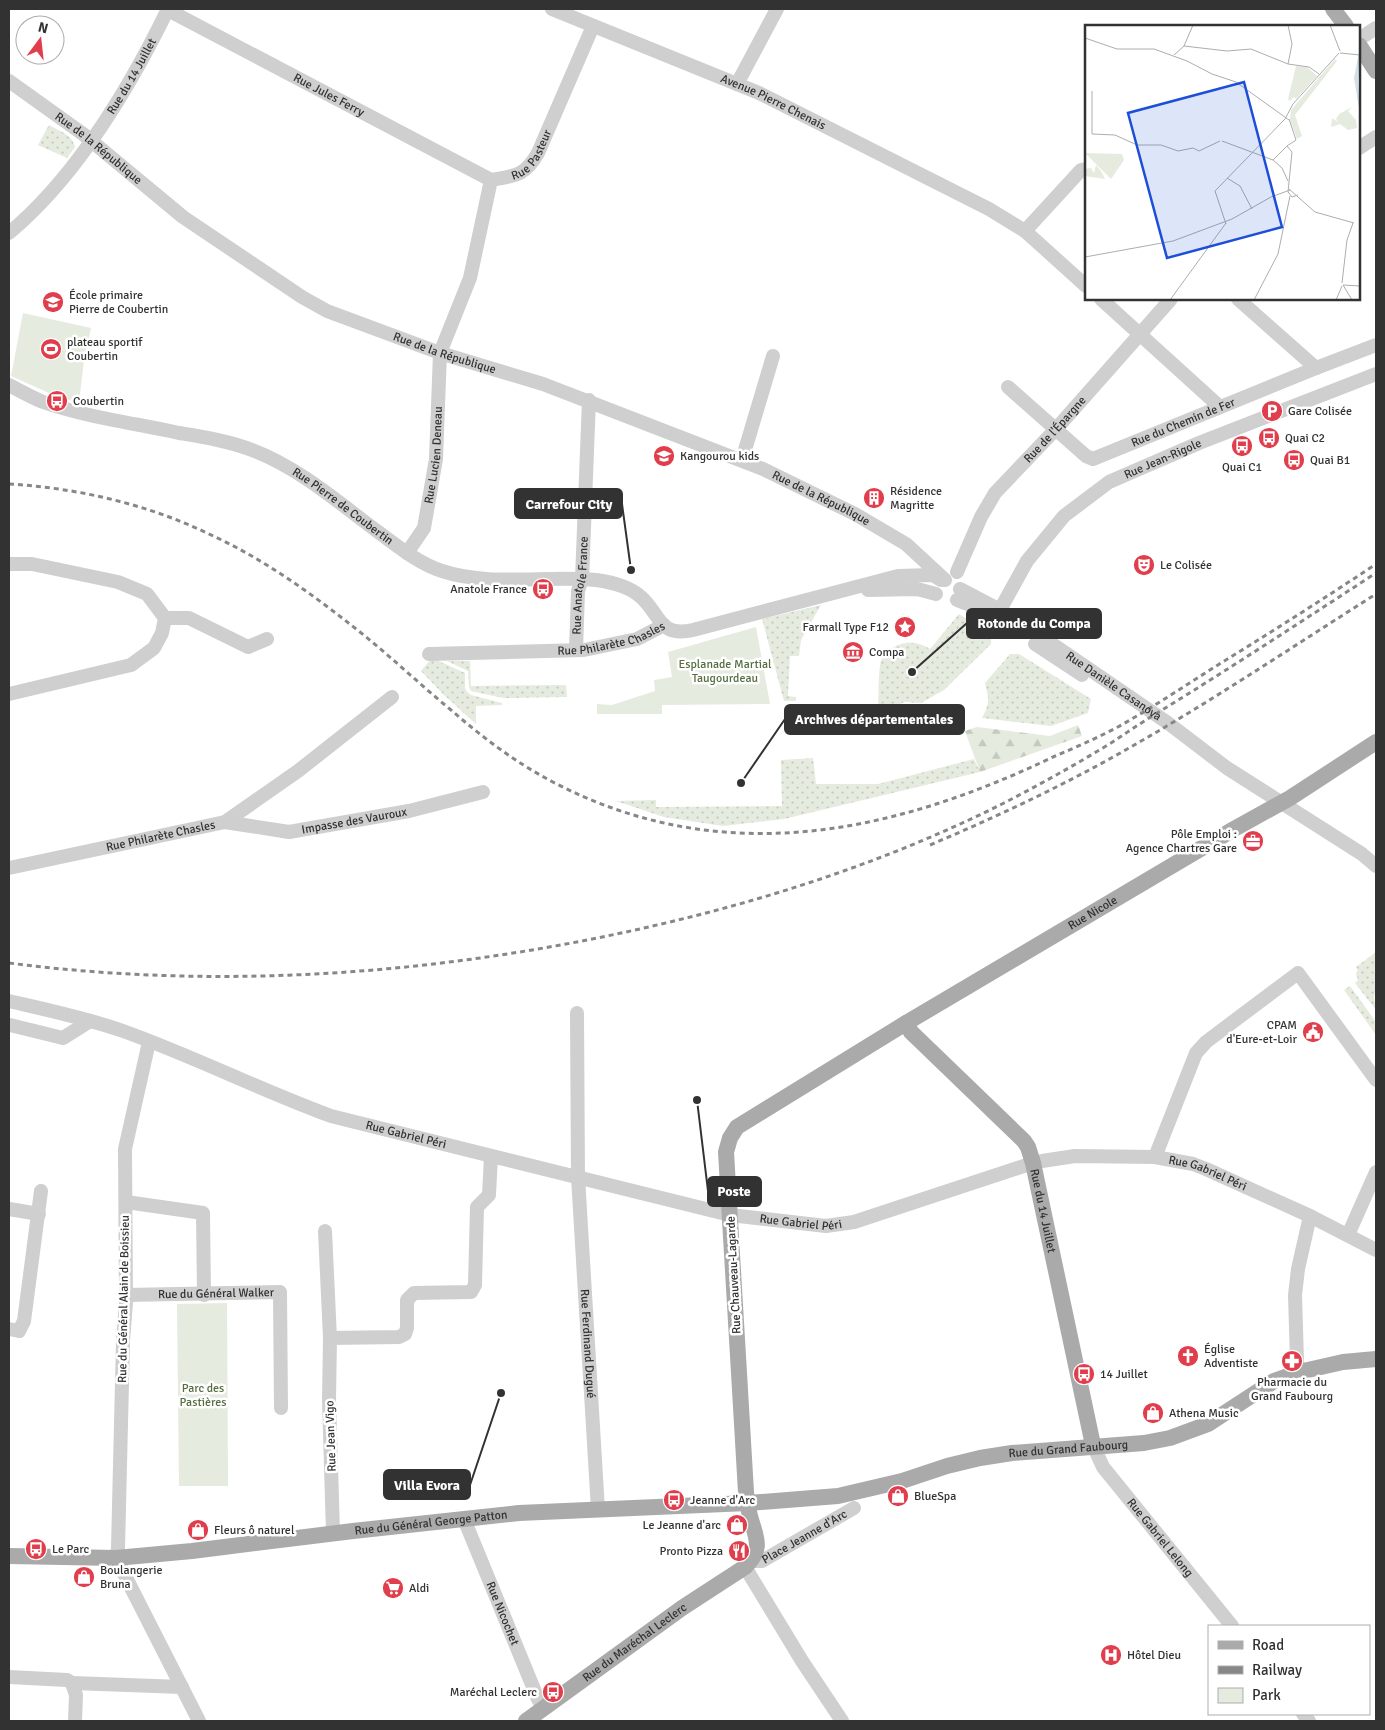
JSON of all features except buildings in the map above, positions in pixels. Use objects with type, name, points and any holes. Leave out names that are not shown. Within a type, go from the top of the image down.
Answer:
[{"type":"main road","points":[[1333,9],[1345,25]]},
{"type":"main road","points":[[1360,46],[1376,71]]},
{"type":"main road","name":"Rue Nicole","points":[[906,1023],[1317,782],[1376,742]]},
{"type":"main road","name":"Rue du 14 Juillet","points":[[906,1023],[911,1032],[1028,1147],[1093,1445]]},
{"type":"main road","name":"Rue Chauveau-Lagarde","points":[[748,1503],[726,1152],[730,1138],[737,1127],[906,1023]]},
{"type":"main road","name":"Rue du Grand Faubourg","points":[[748,1503],[847,1494],[902,1481],[947,1466],[1012,1452],[1077,1448],[1170,1438],[1208,1424],[1274,1381],[1299,1372],[1343,1362],[1376,1359]]},
{"type":"main road","points":[[756,1533],[762,1517],[771,1502]]},
{"type":"main road","name":"Rue du Général George Patton","points":[[116,1558],[519,1513],[748,1503]]},
{"type":"main road","name":"Place Jeanne d'Arc","points":[[748,1503],[758,1542],[756,1552],[749,1564]]},
{"type":"main road","points":[[9,1556],[116,1558]]},
{"type":"main road","name":"Rue du Maréchal Leclerc","points":[[526,1721],[682,1608],[749,1564]]},
{"type":"street","name":"Rue du 14 Juillet","points":[[9,233],[44,201],[91,141],[145,55],[168,9]]},
{"type":"street","name":"Rue Jules Ferry","points":[[168,9],[491,180]]},
{"type":"street","name":"Avenue Pierre Chenais","points":[[552,9],[738,84],[989,209],[1025,231],[1085,285]]},
{"type":"street","points":[[738,84],[777,9]]},
{"type":"street","name":"Rue Pasteur","points":[[440,353],[470,278],[491,180],[513,177],[530,166],[538,153],[593,26]]},
{"type":"street","points":[[1360,38],[1376,28]]},
{"type":"street","name":"Rue de la République","points":[[9,81],[91,141],[183,217],[302,297],[327,311],[440,353],[529,379],[588,400],[648,425],[763,468],[855,514],[906,544],[950,585]]},
{"type":"street","points":[[1360,147],[1376,137]]},
{"type":"street","points":[[1025,231],[1084,169]]},
{"type":"street","points":[[1102,300],[1220,407]]},
{"type":"street","name":"Rue de l'Épargne","points":[[950,585],[981,516],[996,493],[1056,429],[1170,300]]},
{"type":"street","points":[[1239,300],[1316,368]]},
{"type":"street","name":"Rue du Chemin de Fer","points":[[1008,387],[1086,456],[1093,459],[1376,345]]},
{"type":"street","name":"Rue Lucien Deneau","points":[[407,553],[424,528],[436,459],[440,353]]},
{"type":"street","points":[[742,460],[773,356]]},
{"type":"street","name":"Rue Jean-Rigole","points":[[1000,610],[1027,561],[1064,516],[1109,482],[1199,443],[1376,374]]},
{"type":"street","name":"Rue Pierre de Coubertin","points":[[9,385],[42,401],[82,413],[209,439],[266,456],[305,479],[407,553],[440,570],[465,577],[494,579],[582,579],[623,586],[641,597],[664,625]]},
{"type":"street","name":"Rue Anatole France","points":[[576,650],[578,591],[582,579],[588,400]]},
{"type":"street","points":[[9,564],[32,564],[118,582],[147,594],[165,618],[162,633],[154,648],[131,665],[9,694]]},
{"type":"street","name":"Rue Philarète Chasles","points":[[429,654],[576,650],[637,639],[664,625],[673,632],[682,632],[898,576],[933,575],[950,585]]},
{"type":"street","name":"Rue Danièle Casanova","points":[[950,585],[1000,610],[1144,707],[1280,803],[1362,854],[1376,866]]},
{"type":"street","name":"Rue Danièle Casanova","points":[[950,585],[970,605],[1019,633],[1163,730],[1214,758]]},
{"type":"street","points":[[165,618],[189,618],[248,647],[267,639]]},
{"type":"street","name":"Rue Philarète Chasles","points":[[9,868],[224,822],[298,771],[392,697]]},
{"type":"street","name":"Impasse des Vauroux","points":[[224,822],[289,832],[409,811],[483,792]]},
{"type":"street","points":[[1155,1157],[1196,1053],[1206,1042],[1298,973],[1376,1080]]},
{"type":"street","name":"Rue Gabriel Péri","points":[[9,1001],[123,1031],[284,1099],[331,1116],[730,1215],[826,1226],[854,1222],[1033,1163],[1076,1156],[1155,1157],[1193,1164],[1206,1169],[1310,1216],[1376,1250]]},
{"type":"street","name":"Rue Ferdinand Dugué","points":[[577,1013],[578,1177],[598,1510]]},
{"type":"street","points":[[10,1025],[64,1038],[90,1021]]},
{"type":"street","name":"Rue du Général Alain de Boissieu","points":[[116,1558],[118,1548],[123,1341],[126,1295],[125,1149],[149,1042]]},
{"type":"street","points":[[330,1338],[399,1337],[405,1334],[407,1328],[407,1300],[414,1294],[471,1292],[475,1285],[477,1207],[489,1195],[491,1156]]},
{"type":"street","points":[[1348,1235],[1375,1177]]},
{"type":"street","points":[[9,1329],[20,1331],[24,1321],[41,1191]]},
{"type":"street","points":[[126,1202],[203,1213],[204,1295]]},
{"type":"street","points":[[9,1210],[39,1214]]},
{"type":"street","points":[[1299,1372],[1295,1295],[1298,1269],[1310,1216]]},
{"type":"street","name":"Rue Jean Vigo","points":[[325,1231],[330,1338],[329,1399],[333,1533]]},
{"type":"street","name":"Rue du Général Walker","points":[[126,1295],[204,1295],[280,1292],[281,1408]]},
{"type":"street","name":"Rue Gabriel Lelong","points":[[1093,1445],[1103,1467],[1231,1625]]},
{"type":"street","name":"Place Jeanne d'Arc","points":[[749,1564],[762,1561],[854,1508]]},
{"type":"street","name":"Rue Nicochet","points":[[464,1519],[543,1708]]},
{"type":"street","points":[[116,1558],[200,1721]]},
{"type":"street","points":[[749,1564],[802,1661],[842,1721]]},
{"type":"street","points":[[9,1677],[182,1687]]},
{"type":"street","points":[[72,1682],[76,1695],[76,1721]]},
{"type":"green space","points":[[49,125],[65,133],[71,139],[75,147],[67,158],[38,145]]},
{"type":"green space","name":"plateau sportif Coubertin","points":[[23,313],[91,328],[84,360],[79,403],[49,393],[11,376]]},
{"type":"green space","points":[[821,605],[801,640],[799,656],[790,656],[788,696],[796,697],[796,701],[784,701],[762,619]]},
{"type":"green space","points":[[959,614],[991,634],[991,644],[944,690],[921,703],[904,702],[886,711],[878,710],[880,666],[889,650],[906,643],[919,644],[930,649]]},
{"type":"green space","name":"Esplanade Martial Taugourdeau","points":[[756,627],[770,704],[662,705],[662,714],[597,714],[597,704],[612,705],[655,691],[654,680],[672,677],[668,652]]},
{"type":"green space","points":[[1010,654],[1019,654],[1091,699],[1088,713],[1051,726],[982,718],[988,701],[985,683]]},
{"type":"green space","points":[[432,658],[465,673],[465,688],[471,695],[502,703],[502,705],[476,706],[476,724],[421,671]]},
{"type":"green space","points":[[447,661],[470,661],[471,686],[566,685],[567,697],[503,698],[471,691],[468,671]]},
{"type":"green space","points":[[1078,725],[1082,736],[980,772],[965,731],[977,727],[1050,736]]},
{"type":"green space","points":[[813,758],[816,784],[878,784],[974,759],[980,772],[784,819],[723,826],[664,817],[616,801],[656,800],[656,807],[782,806],[781,760]]},
{"type":"green space","points":[[1376,952],[1376,989],[1374,997],[1376,1010],[1355,983],[1358,980],[1356,973],[1358,970],[1356,967]]},
{"type":"green space","points":[[1350,986],[1376,1022],[1376,1035],[1344,990]]},
{"type":"green space","name":"Parc des Pastières","points":[[227,1303],[228,1486],[179,1486],[177,1304]]},
{"type":"railway","points":[[9,484],[60,489],[111,499],[185,523],[228,543],[283,575],[318,600],[377,646],[499,749],[538,774],[614,809],[677,826],[741,833],[804,832],[867,822],[929,806],[992,784],[1116,728],[1279,627],[1376,564]]},
{"type":"railway","points":[[9,963],[87,971],[166,976],[324,974],[480,958],[635,930],[730,907],[868,862],[958,825],[1002,804],[1057,775],[1111,743],[1376,573]]},
{"type":"railway","points":[[930,845],[1028,801],[1122,752],[1376,594]]},
{"type":"place","name":"École primaire Pierre de Coubertin","points":[[53,302]]},
{"type":"place","name":"plateau sportif Coubertin","points":[[51,349]]},
{"type":"place","name":"Coubertin","points":[[57,401]]},
{"type":"place","name":"Gare Colisée","points":[[1272,411]]},
{"type":"place","name":"Quai C2","points":[[1269,438]]},
{"type":"place","name":"Quai C1","points":[[1242,446]]},
{"type":"place","name":"Kangourou kids","points":[[664,456]]},
{"type":"place","name":"Quai B1","points":[[1294,460]]},
{"type":"place","name":"Résidence Magritte","points":[[874,498]]},
{"type":"place","name":"Le Colisée","points":[[1144,565]]},
{"type":"place","name":"Carrefour City","points":[[631,570]]},
{"type":"place","name":"Anatole France","points":[[543,589]]},
{"type":"place","name":"Farmall Type F12","points":[[905,627]]},
{"type":"place","name":"Compa","points":[[853,652]]},
{"type":"place","name":"Rotonde du Compa","points":[[912,672]]},
{"type":"place","name":"Archives départementales","points":[[741,783]]},
{"type":"place","name":"Pôle Emploi : Agence Chartres Gare","points":[[1253,841]]},
{"type":"place","name":"CPAM d'Eure-et-Loir","points":[[1313,1032]]},
{"type":"place","name":"Poste","points":[[697,1100]]},
{"type":"place","name":"Église Adventiste","points":[[1188,1356]]},
{"type":"place","name":"Pharmacie du Grand Faubourg","points":[[1292,1361]]},
{"type":"place","name":"14 Juillet","points":[[1084,1374]]},
{"type":"place","name":"Villa Evora","points":[[501,1393]]},
{"type":"place","name":"Athena Music","points":[[1153,1413]]},
{"type":"place","name":"BlueSpa","points":[[898,1496]]},
{"type":"place","name":"Jeanne d'Arc","points":[[674,1500]]},
{"type":"place","name":"Le Jeanne d'arc","points":[[737,1525]]},
{"type":"place","name":"Fleurs ô naturel","points":[[198,1530]]},
{"type":"place","name":"Le Parc","points":[[36,1549]]},
{"type":"place","name":"Pronto Pizza","points":[[739,1551]]},
{"type":"place","name":"Boulangerie Bruna","points":[[84,1577]]},
{"type":"place","name":"Aldi","points":[[393,1588]]},
{"type":"place","name":"Hôtel Dieu","points":[[1111,1655]]},
{"type":"place","name":"Maréchal Leclerc","points":[[553,1692]]}]
